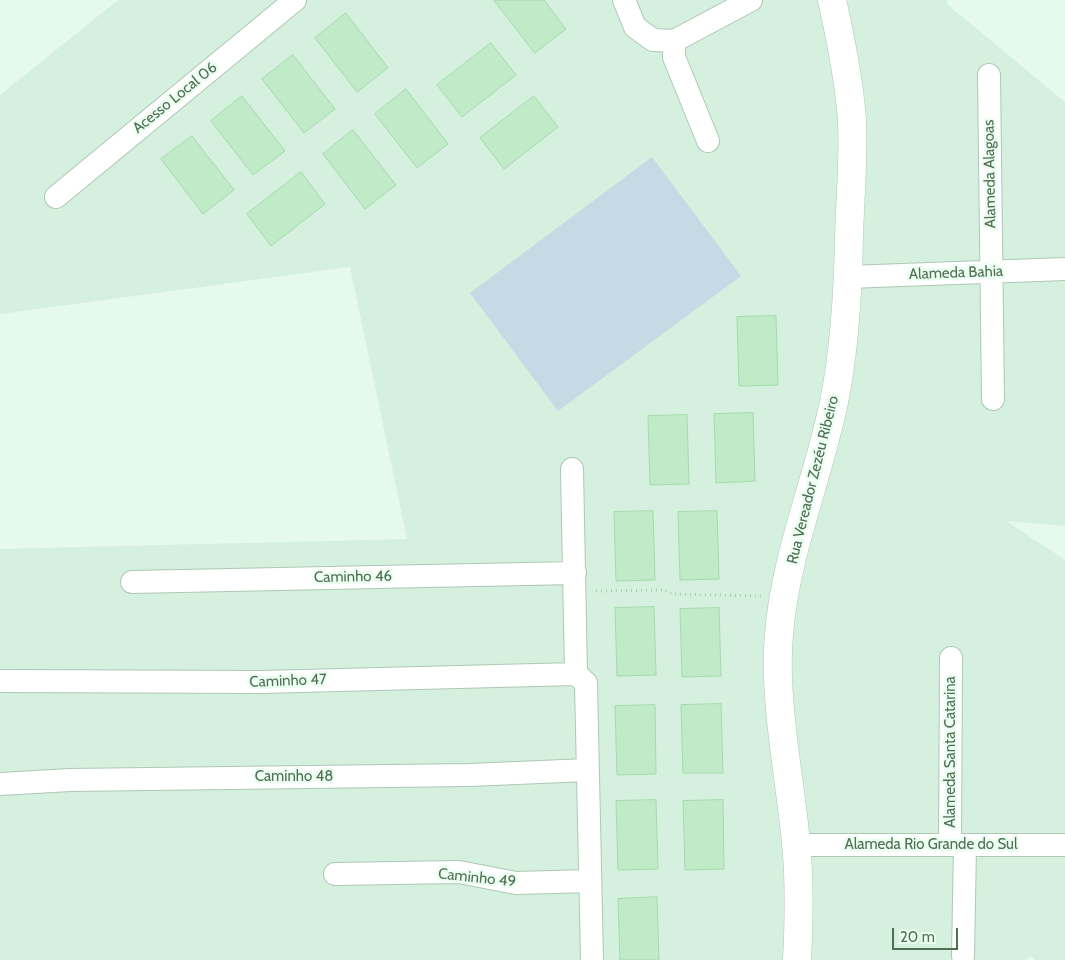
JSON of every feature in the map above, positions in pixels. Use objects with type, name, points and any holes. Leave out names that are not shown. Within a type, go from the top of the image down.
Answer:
[{"type":"main road","name":"Rua Vereador Zezéu Ribeiro","points":[[797,960],[799,926],[796,845],[781,710],[778,634],[793,554],[834,400],[841,354],[848,277],[852,123],[848,78],[832,0]]},
{"type":"street","name":"Acesso Local 06","points":[[56,197],[295,0]]},
{"type":"street","points":[[624,0],[635,27],[653,40],[674,41],[751,0]]},
{"type":"street","points":[[674,41],[674,57],[708,141]]},
{"type":"street","name":"Alameda Alagoas","points":[[989,75],[993,399]]},
{"type":"street","name":"Alameda Bahia","points":[[848,277],[1065,269]]},
{"type":"street","points":[[572,469],[576,674],[586,683],[592,960]]},
{"type":"street","name":"Caminho 46","points":[[132,582],[575,582]]},
{"type":"street","name":"Alameda Santa Catarina","points":[[951,658],[963,956]]},
{"type":"street","name":"Caminho 47","points":[[0,681],[262,682],[576,674]]},
{"type":"street","name":"Caminho 48","points":[[0,784],[70,780],[469,775],[588,770]]},
{"type":"street","name":"Alameda Rio Grande do Sul","points":[[796,845],[1065,845]]},
{"type":"street","name":"Caminho 49","points":[[335,874],[459,872],[516,883],[590,880]]},
{"type":"path","points":[[575,582],[665,590],[672,594],[784,596]]},
{"type":"shaded area","points":[[118,0],[947,0],[948,5],[1065,102],[1065,526],[1006,521],[1065,560],[1065,960],[1035,960],[1030,956],[1026,960],[0,960],[0,549],[407,539],[350,267],[0,314],[0,95]]},
{"type":"shaded area","points":[[652,157],[741,276],[558,411],[470,293]]},
{"type":"building","points":[[494,0],[544,0],[566,29],[535,53]]},
{"type":"building","points":[[346,13],[388,68],[357,92],[315,38]]},
{"type":"building","points":[[491,43],[516,75],[462,117],[437,85]]},
{"type":"building","points":[[293,55],[335,109],[304,133],[262,79]]},
{"type":"building","points":[[406,89],[448,144],[417,168],[375,114]]},
{"type":"building","points":[[242,96],[285,151],[253,175],[211,121]]},
{"type":"building","points":[[534,96],[558,127],[504,169],[480,138]]},
{"type":"building","points":[[353,130],[396,185],[365,209],[323,154]]},
{"type":"building","points":[[192,136],[234,190],[203,214],[161,159]]},
{"type":"building","points":[[301,172],[325,204],[271,246],[247,214]]},
{"type":"building","points":[[776,316],[778,385],[739,386],[737,317]]},
{"type":"building","points":[[753,413],[755,481],[716,483],[714,414]]},
{"type":"building","points":[[687,415],[689,484],[650,485],[648,416]]},
{"type":"building","points":[[653,511],[655,580],[616,581],[614,512]]},
{"type":"building","points":[[717,511],[719,579],[680,580],[678,512]]},
{"type":"building","points":[[654,607],[656,675],[617,676],[615,608]]},
{"type":"building","points":[[719,608],[721,676],[682,677],[680,609]]},
{"type":"building","points":[[721,704],[723,773],[683,773],[681,705]]},
{"type":"building","points":[[655,705],[656,774],[617,775],[615,706]]},
{"type":"building","points":[[656,800],[658,869],[618,870],[616,801]]},
{"type":"building","points":[[723,800],[724,869],[685,870],[683,801]]},
{"type":"building","points":[[657,897],[659,960],[620,960],[618,899]]}]
